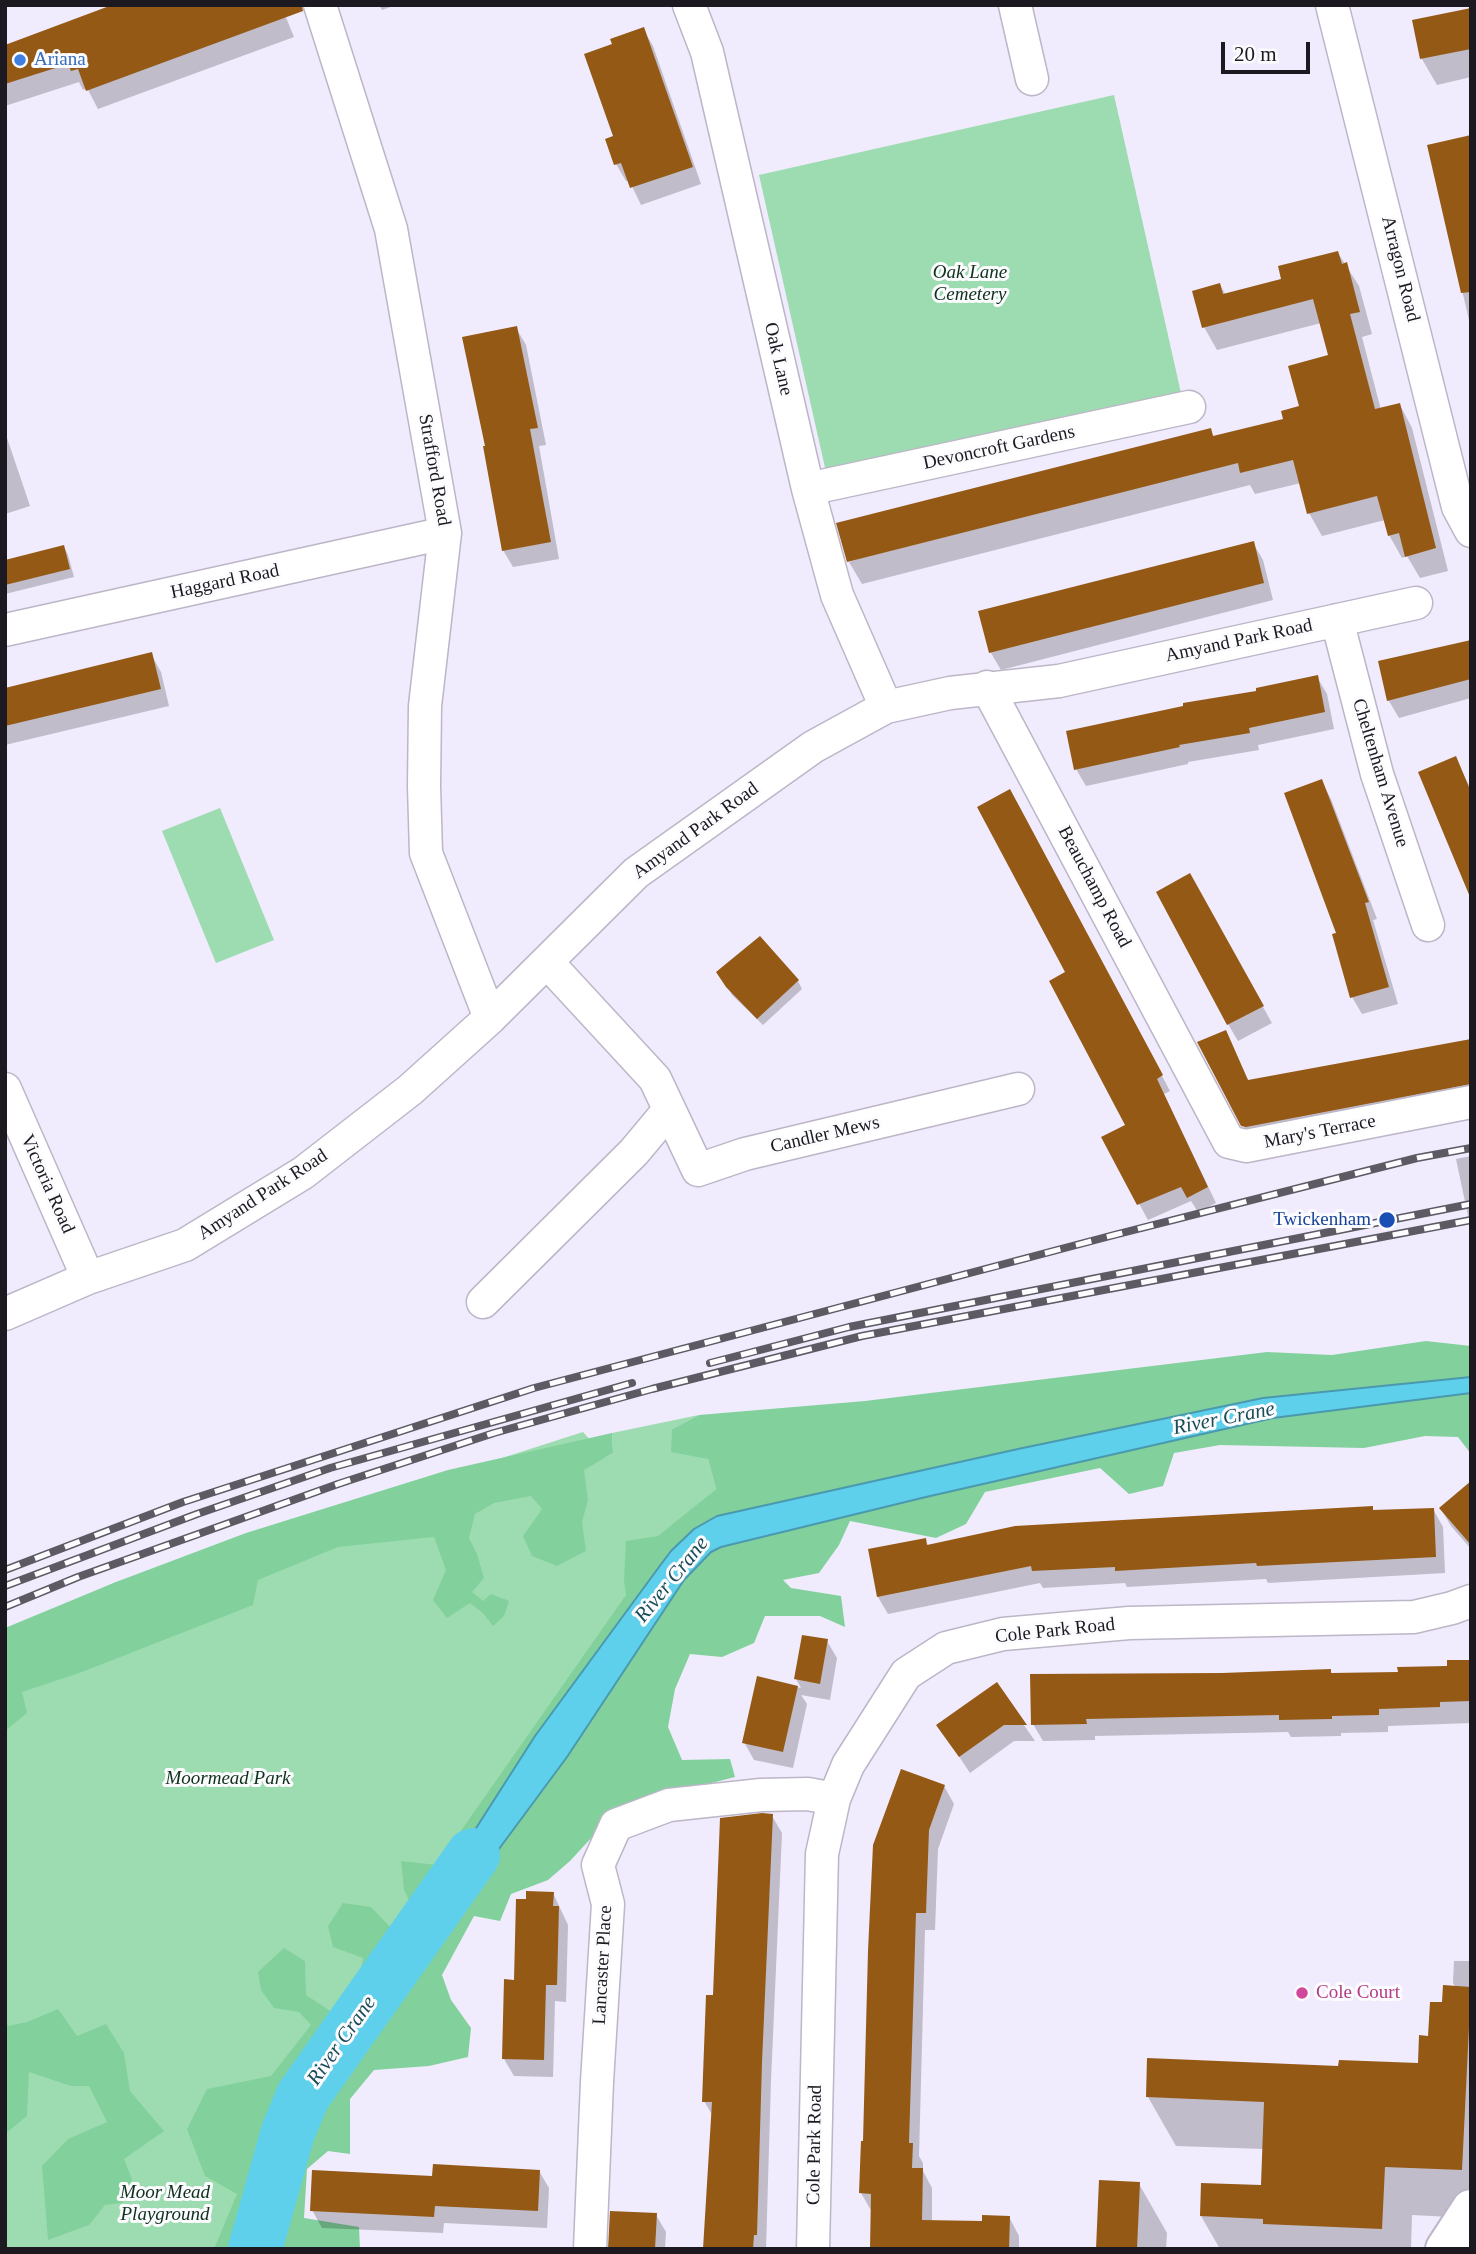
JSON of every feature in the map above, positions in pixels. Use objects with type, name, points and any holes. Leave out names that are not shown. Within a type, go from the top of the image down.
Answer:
[{"type":"main road","points":[[1445,2249],[1471,2209]]},
{"type":"street","name":"Strafford Road","points":[[320,5],[391,229],[445,533],[425,706],[426,853],[490,1018]]},
{"type":"street","name":"Oak Lane","points":[[689,5],[707,52],[808,489],[837,595],[886,707]]},
{"type":"street","points":[[1015,5],[1032,79]]},
{"type":"street","name":"Arragon Road","points":[[1332,5],[1458,507],[1471,531]]},
{"type":"street","name":"Devoncroft Gardens","points":[[808,489],[1189,407]]},
{"type":"street","name":"Haggard Road","points":[[5,630],[445,533]]},
{"type":"street","name":"Amyand Park Road","points":[[5,1314],[88,1278],[185,1245],[303,1173],[410,1090],[490,1018],[636,873],[813,747],[886,707],[987,687],[1059,681],[1416,603]]},
{"type":"street","name":"Cheltenham Avenue","points":[[1337,620],[1377,774],[1428,925]]},
{"type":"street","name":"Beauchamp Road","points":[[987,687],[1201,1087]]},
{"type":"street","name":"Candler Mews","points":[[547,962],[655,1079],[698,1170],[745,1154],[1018,1089]]},
{"type":"street","name":"Mary's Terrace","points":[[1201,1087],[1229,1142],[1246,1146],[1471,1102]]},
{"type":"street","name":"Victoria Road","points":[[5,1089],[88,1278]]},
{"type":"street","points":[[483,1302],[634,1152],[669,1110]]},
{"type":"street","name":"Cole Park Road","points":[[813,2249],[822,1854],[834,1798],[848,1765],[906,1674],[946,1648],[1003,1634],[1129,1623],[1414,1617],[1471,1601]]},
{"type":"street","name":"Lancaster Place","points":[[590,2249],[608,1904],[598,1865],[616,1825],[669,1805],[761,1795],[808,1794],[834,1798]]},
{"type":"green space","name":"Oak Lane Cemetery","points":[[1114,95],[1181,393],[826,472],[759,175]]},
{"type":"green space","points":[[220,808],[274,940],[216,963],[162,831]]},
{"type":"green space","points":[[1426,1341],[1471,1346],[1471,1454],[1458,1437],[1425,1436],[1364,1448],[1220,1445],[1174,1453],[1163,1486],[1129,1494],[1100,1468],[985,1492],[966,1524],[936,1538],[850,1521],[839,1545],[819,1573],[783,1580],[791,1588],[841,1596],[845,1627],[820,1616],[765,1616],[754,1643],[722,1657],[690,1654],[675,1689],[668,1727],[682,1760],[730,1759],[735,1777],[688,1789],[606,1822],[570,1861],[548,1880],[511,1894],[500,1921],[474,1916],[442,1975],[451,2000],[471,2028],[468,2057],[429,2066],[374,2070],[350,2099],[350,2154],[328,2151],[307,2169],[304,2218],[359,2227],[360,2249],[214,2249],[237,2194],[205,2176],[187,2129],[207,2089],[271,2076],[311,2025],[299,2012],[274,2008],[261,1990],[258,1972],[284,1948],[305,1961],[306,1995],[332,2012],[360,1976],[363,1958],[333,1947],[328,1926],[343,1903],[371,1907],[392,1929],[409,1900],[404,1890],[401,1861],[437,1865],[626,1595],[626,1541],[658,1536],[716,1489],[708,1459],[671,1452],[672,1429],[699,1415],[865,1401],[1267,1352],[1332,1355]]},
{"type":"green space","name":"Moormead Park","points":[[699,1415],[672,1429],[708,1459],[716,1489],[668,1529],[679,1544],[327,2019],[228,2249],[5,2249],[5,1631],[116,1582],[583,1432],[606,1457],[613,1453],[612,1433]]},
{"type":"green space","points":[[612,1433],[613,1453],[584,1470],[588,1500],[582,1522],[586,1551],[557,1566],[532,1556],[523,1536],[542,1509],[531,1496],[494,1503],[475,1514],[469,1538],[484,1578],[472,1592],[483,1601],[491,1594],[509,1601],[504,1616],[493,1626],[483,1613],[470,1603],[447,1618],[433,1600],[446,1570],[434,1537],[338,1547],[258,1580],[253,1605],[82,1672],[22,1692],[27,1713],[5,1731],[5,1628],[246,1533],[448,1470]]},
{"type":"green space","points":[[58,2009],[77,2036],[106,2024],[124,2053],[130,2091],[164,2131],[124,2159],[132,2179],[122,2203],[105,2205],[89,2225],[48,2240],[42,2166],[68,2139],[107,2122],[89,2086],[71,2086],[29,2072],[27,2116],[5,2134],[5,2020],[8,2026],[27,2022]]},
{"type":"water","points":[[1471,1377],[1471,1393],[1273,1418],[926,1497],[721,1547],[711,1552],[684,1580],[567,1757],[442,1926],[423,1911],[535,1736],[659,1567],[694,1529],[717,1516],[1263,1398]]},
{"type":"building","points":[[112,5],[302,5],[303,11],[86,91],[78,69],[71,71],[68,64],[5,84],[5,45]]},
{"type":"building","points":[[1471,8],[1471,49],[1420,59],[1412,20]]},
{"type":"building","points":[[644,27],[693,167],[630,188],[621,163],[614,165],[605,139],[613,136],[584,54],[612,44],[610,39]]},
{"type":"building","points":[[1471,135],[1471,292],[1461,293],[1427,145]]},
{"type":"building","points":[[1338,251],[1342,264],[1347,262],[1360,312],[1350,314],[1375,409],[1400,403],[1436,548],[1405,557],[1399,533],[1388,536],[1377,496],[1307,514],[1293,460],[1240,473],[1238,463],[847,562],[836,523],[1211,428],[1213,436],[1283,419],[1281,411],[1299,406],[1288,366],[1328,355],[1313,299],[1202,328],[1192,291],[1220,283],[1223,294],[1281,279],[1278,266]]},
{"type":"building","points":[[517,326],[538,428],[530,429],[551,542],[502,551],[485,446],[462,337]]},
{"type":"building","points":[[1254,541],[1264,583],[989,653],[978,611]]},
{"type":"building","points":[[64,545],[70,569],[5,585],[5,560]]},
{"type":"building","points":[[1471,640],[1471,679],[1387,701],[1378,661]]},
{"type":"building","points":[[152,652],[161,689],[5,726],[5,688]]},
{"type":"building","points":[[1318,675],[1325,712],[1249,728],[1250,733],[1179,745],[1180,747],[1074,770],[1066,731],[1183,706],[1183,703],[1256,691],[1256,688]]},
{"type":"building","points":[[1456,756],[1471,792],[1470,897],[1418,772]]},
{"type":"building","points":[[1322,779],[1369,902],[1365,903],[1389,987],[1350,998],[1332,934],[1336,933],[1284,793]]},
{"type":"building","points":[[1010,789],[1163,1075],[1157,1079],[1208,1187],[1187,1198],[1181,1187],[1137,1205],[1101,1137],[1125,1125],[1049,981],[1065,972],[977,807]]},
{"type":"building","points":[[1190,873],[1264,1006],[1227,1025],[1156,892]]},
{"type":"building","points":[[760,936],[799,980],[757,1019],[726,987],[716,972]]},
{"type":"building","points":[[1226,1030],[1248,1080],[1471,1039],[1471,1084],[1241,1126],[1197,1042]]},
{"type":"building","points":[[1471,1481],[1471,1545],[1439,1508]]},
{"type":"building","points":[[1373,1506],[1373,1510],[1434,1508],[1436,1557],[1115,1571],[1115,1567],[1032,1571],[1031,1566],[877,1597],[868,1549],[926,1538],[927,1545],[1015,1526]]},
{"type":"building","points":[[802,1635],[828,1639],[820,1684],[794,1679]]},
{"type":"building","points":[[1447,1660],[1471,1660],[1471,1701],[1440,1702],[1440,1707],[1379,1709],[1379,1715],[1332,1716],[1332,1719],[1279,1720],[1279,1715],[1086,1719],[1087,1724],[1031,1725],[1030,1674],[1222,1673],[1331,1669],[1331,1673],[1398,1672],[1397,1667],[1447,1666]]},
{"type":"building","points":[[757,1676],[798,1686],[783,1752],[742,1743]]},
{"type":"building","points":[[997,1682],[1027,1725],[1004,1725],[959,1757],[936,1725]]},
{"type":"building","points":[[901,1769],[945,1785],[929,1830],[926,1913],[916,1913],[909,2143],[913,2143],[912,2168],[923,2168],[922,2220],[982,2221],[982,2215],[1010,2216],[1009,2249],[870,2249],[871,2194],[859,2193],[873,1845]]},
{"type":"building","points":[[773,1814],[757,2235],[754,2235],[753,2249],[703,2249],[712,2102],[702,2102],[706,1995],[713,1995],[720,1818]]},
{"type":"building","points":[[526,1891],[554,1892],[553,1906],[559,1906],[557,1985],[546,1985],[544,2060],[502,2059],[504,1979],[514,1980],[516,1899],[526,1899]]},
{"type":"building","points":[[1443,1985],[1471,1987],[1462,2170],[1385,2167],[1382,2229],[1263,2224],[1263,2219],[1200,2216],[1201,2183],[1261,2185],[1264,2102],[1146,2097],[1147,2058],[1338,2066],[1339,2060],[1418,2063],[1419,2035],[1428,2036],[1430,2002],[1442,2002]]},
{"type":"building","points":[[433,2164],[540,2170],[538,2211],[435,2206],[434,2217],[310,2211],[312,2170],[432,2176]]},
{"type":"building","points":[[1099,2180],[1140,2182],[1137,2249],[1096,2249]]},
{"type":"building","points":[[610,2211],[657,2213],[655,2249],[608,2249]]},
{"type":"waterway","name":"River Crane","points":[[255,2249],[288,2132],[303,2096],[473,1855]]},
{"type":"railway","points":[[5,1570],[183,1502],[534,1388],[1114,1235],[1417,1158],[1471,1148]]},
{"type":"railway","points":[[710,1363],[849,1327],[1471,1204]]},
{"type":"railway","points":[[5,1607],[78,1577],[338,1484],[494,1433],[652,1389],[862,1336],[1471,1220]]},
{"type":"railway","points":[[5,1586],[197,1514],[330,1468],[632,1383]]},
{"type":"place","name":"Ariana","points":[[20,60]]},
{"type":"place","name":"Twickenham","points":[[1387,1220]]},
{"type":"place","name":"Cole Court","points":[[1302,1993]]},
{"type":"park label","name":"Moor Mead Playground","points":[[165,2204]]}]
